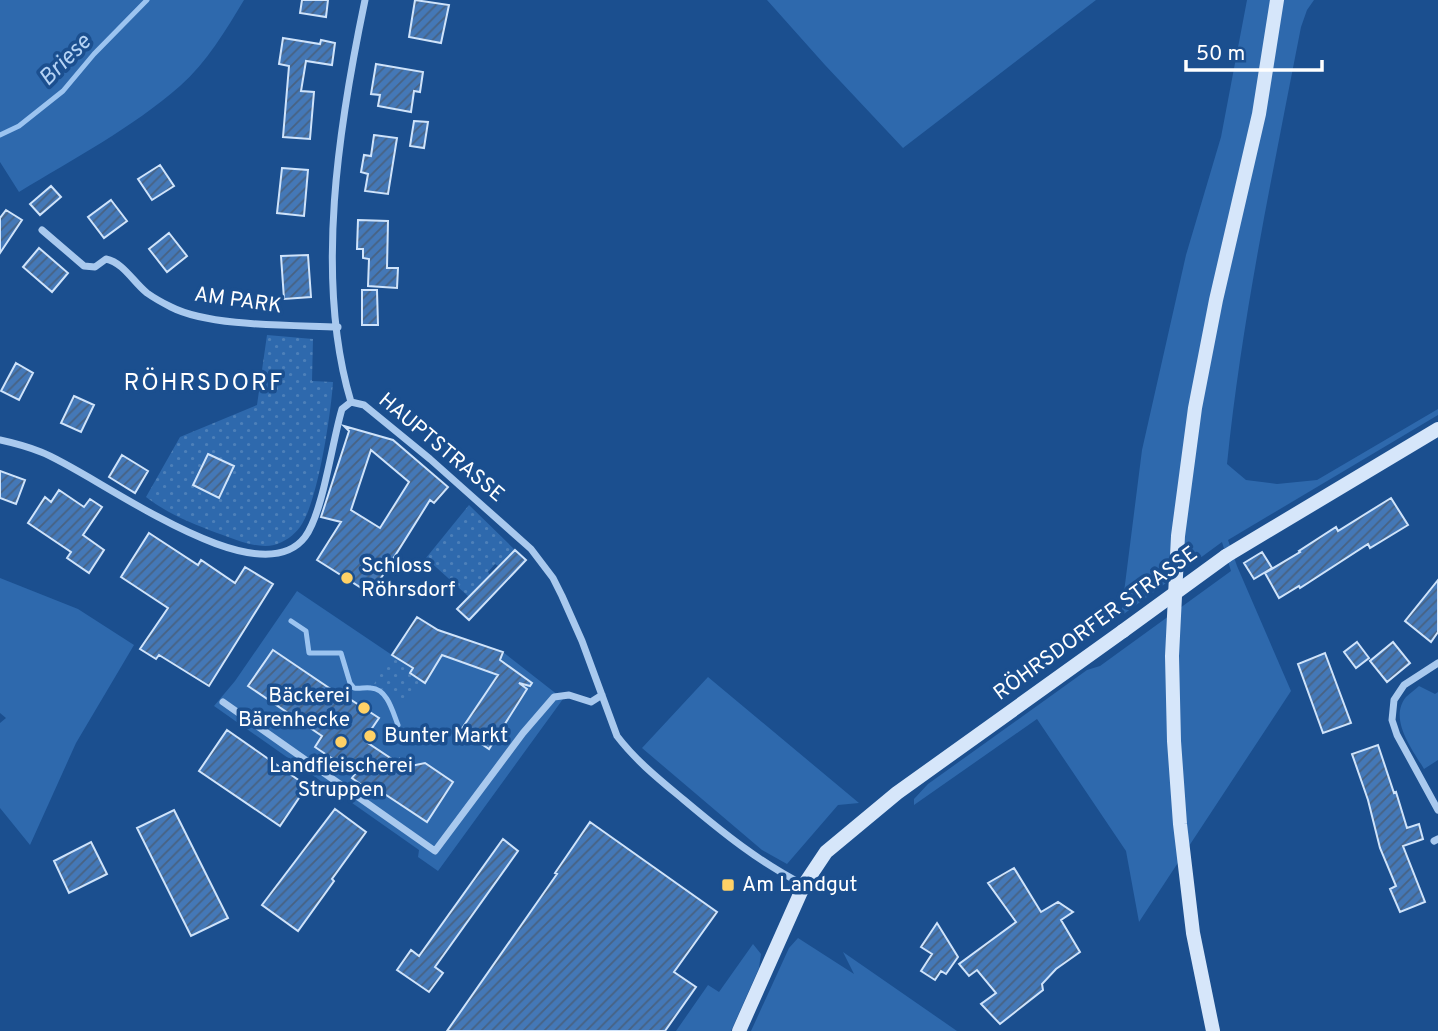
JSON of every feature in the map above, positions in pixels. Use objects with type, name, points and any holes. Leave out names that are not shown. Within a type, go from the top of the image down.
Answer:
[{"type":"main road","points":[[1213,1031],[1193,933],[1180,824],[1174,741],[1172,656],[1178,536],[1198,394],[1216,300],[1259,114],[1277,0]]},
{"type":"main road","name":"RÖHRSDORFER STRASSE","points":[[738,1031],[804,885],[826,852],[850,830],[897,793],[1226,556],[1438,429]]},
{"type":"street","points":[[351,402],[345,380],[334,276],[335,197],[349,80],[365,0]]},
{"type":"street","name":"AM PARK","points":[[42,230],[84,266],[95,267],[106,259],[115,261],[146,292],[182,311],[237,321],[338,327]]},
{"type":"street","name":"HAUPTSTRASSE","points":[[0,440],[42,452],[183,529],[225,548],[279,554],[292,549],[306,537],[316,513],[342,409],[351,402],[364,405],[531,549],[553,578],[562,596],[617,736],[642,765],[756,858],[804,885]]},
{"type":"street","points":[[1438,663],[1404,685],[1394,700],[1392,720],[1397,736],[1438,810]]},
{"type":"street","points":[[223,702],[435,851],[554,696],[569,695],[591,702],[602,695]]},
{"type":"shaded area","points":[[0,0],[244,0],[207,56],[180,86],[122,129],[19,192],[0,162]]},
{"type":"shaded area","points":[[767,0],[1096,0],[903,148]]},
{"type":"shaded area","points":[[1247,0],[1314,0],[1301,27],[1269,190],[1241,354],[1227,464],[1246,480],[1277,484],[1317,480],[1438,409],[1438,415],[1228,540],[1291,691],[1139,922],[1126,851],[1037,719],[914,805],[914,799],[928,784],[1087,670],[1100,666],[1231,571],[1222,542],[1121,616],[1142,450],[1186,255],[1221,137]]},
{"type":"shaded area","points":[[267,335],[313,339],[312,381],[333,382],[318,479],[307,515],[300,527],[285,540],[278,544],[260,546],[198,526],[146,497],[180,437],[257,405]]},
{"type":"shaded area","points":[[469,505],[515,550],[498,566],[495,564],[488,572],[490,575],[469,597],[426,558]]},
{"type":"shaded area","points":[[0,578],[78,609],[134,645],[76,743],[30,845],[0,808],[0,723],[6,718],[0,713]]},
{"type":"shaded area","points":[[297,591],[392,655],[417,617],[438,630],[503,652],[563,699],[438,871],[418,857],[419,850],[214,706],[235,681]]},
{"type":"shaded area","points":[[392,655],[413,668],[410,673],[421,680],[406,704],[374,684]]},
{"type":"shaded area","points":[[708,677],[859,803],[838,805],[787,864],[762,850],[642,748]]},
{"type":"shaded area","points":[[1419,686],[1435,694],[1438,692],[1438,760],[1424,769],[1404,734],[1400,715],[1406,697]]},
{"type":"shaded area","points":[[798,938],[854,974],[843,952],[957,1031],[751,1031],[789,948]]},
{"type":"shaded area","points":[[753,944],[761,954],[759,968],[731,1031],[676,1031],[708,985],[719,992]]},
{"type":"building","points":[[302,0],[328,0],[326,17],[300,13]]},
{"type":"building","points":[[415,0],[449,5],[441,43],[409,37]]},
{"type":"building","points":[[283,38],[320,44],[321,40],[335,43],[332,65],[306,61],[301,91],[314,92],[310,139],[283,137],[289,66],[279,64]]},
{"type":"building","points":[[376,64],[423,72],[420,92],[414,91],[411,112],[378,106],[380,95],[371,94]]},
{"type":"building","points":[[414,121],[428,122],[424,148],[410,146]]},
{"type":"building","points":[[374,135],[397,138],[388,194],[365,191],[368,174],[361,172],[364,155],[371,156]]},
{"type":"building","points":[[160,165],[174,186],[152,200],[138,179]]},
{"type":"building","points":[[282,168],[308,170],[304,216],[277,213]]},
{"type":"building","points":[[51,186],[61,197],[40,215],[30,204]]},
{"type":"building","points":[[111,200],[127,221],[104,238],[88,217]]},
{"type":"building","points":[[6,210],[22,220],[0,253],[0,218]]},
{"type":"building","points":[[358,220],[388,221],[387,268],[398,268],[397,288],[368,286],[369,259],[363,258],[363,249],[357,249]]},
{"type":"building","points":[[169,233],[187,256],[167,272],[149,249]]},
{"type":"building","points":[[39,248],[68,273],[52,292],[23,267]]},
{"type":"building","points":[[308,255],[311,297],[284,299],[281,256]]},
{"type":"building","points":[[362,290],[377,290],[378,325],[362,325]]},
{"type":"building","points":[[16,363],[33,373],[19,400],[1,391]]},
{"type":"building","points":[[74,396],[94,405],[81,432],[61,423]]},
{"type":"building","points":[[344,426],[393,440],[448,487],[434,503],[430,500],[371,594],[317,560],[341,522],[321,517],[349,431]],"holes":[[[371,450],[409,482],[380,528],[351,510]]]},
{"type":"building","points":[[208,454],[234,466],[219,498],[193,485]]},
{"type":"building","points":[[122,455],[148,471],[135,493],[109,477]]},
{"type":"building","points":[[0,471],[25,480],[16,504],[0,498]]},
{"type":"building","points":[[59,490],[84,507],[90,499],[102,507],[83,535],[104,550],[89,573],[67,558],[71,552],[28,523],[45,497],[51,502]]},
{"type":"building","points":[[1391,498],[1408,525],[1370,548],[1368,544],[1300,588],[1299,586],[1279,598],[1265,573],[1336,527],[1338,531]]},
{"type":"building","points":[[149,533],[198,565],[201,560],[235,583],[245,567],[273,584],[209,686],[159,655],[156,659],[140,649],[168,608],[121,577]]},
{"type":"building","points":[[515,550],[526,560],[469,620],[457,609]]},
{"type":"building","points":[[1262,552],[1272,568],[1254,579],[1244,563]]},
{"type":"building","points":[[1438,580],[1438,632],[1431,642],[1405,621]]},
{"type":"building","points":[[417,617],[438,630],[503,652],[500,660],[532,683],[530,686],[519,683],[527,689],[489,749],[461,730],[498,675],[442,655],[425,683],[410,673],[413,668],[392,655]]},
{"type":"building","points":[[1357,642],[1369,658],[1356,668],[1344,652]]},
{"type":"building","points":[[1393,642],[1410,663],[1387,682],[1370,661]]},
{"type":"building","points":[[273,650],[347,700],[348,698],[379,718],[366,737],[371,740],[368,743],[398,763],[400,759],[411,766],[425,763],[453,782],[427,822],[371,785],[367,789],[352,778],[355,774],[315,747],[322,736],[248,686]]},
{"type":"building","points":[[1325,653],[1351,723],[1323,733],[1298,664]]},
{"type":"building","points":[[227,730],[307,786],[280,826],[199,771]]},
{"type":"building","points":[[1378,745],[1407,828],[1419,824],[1423,839],[1403,846],[1425,902],[1400,912],[1390,889],[1396,886],[1380,848],[1368,800],[1352,754]]},
{"type":"building","points":[[335,809],[366,832],[298,931],[262,905]]},
{"type":"building","points":[[174,810],[228,918],[191,936],[137,828]]},
{"type":"building","points":[[590,822],[717,912],[674,972],[696,987],[665,1031],[447,1031],[557,874],[555,873]]},
{"type":"building","points":[[503,839],[518,851],[435,967],[443,973],[429,992],[397,970],[411,950],[419,956]]},
{"type":"building","points":[[91,842],[107,874],[69,893],[54,861]]},
{"type":"building","points":[[1014,868],[1041,912],[1058,902],[1073,912],[1061,920],[1080,952],[1056,969],[1042,984],[1043,990],[1000,1024],[981,1004],[996,993],[977,970],[969,976],[959,964],[1016,922],[988,883]]},
{"type":"building","points":[[937,923],[958,957],[946,974],[941,971],[935,980],[921,971],[932,954],[921,947]]},
{"type":"waterway","name":"Briese","points":[[0,135],[19,126],[63,91],[94,54],[147,0]]},
{"type":"waterway","points":[[291,621],[306,631],[309,653],[341,653],[350,683],[354,688],[377,689],[382,693],[389,702],[398,725]]},
{"type":"place","name":"Schloss Röhrsdorf","points":[[347,578]]},
{"type":"place","name":"Bäckerei Bärenhecke","points":[[364,708]]},
{"type":"place","name":"Bunter Markt","points":[[370,736]]},
{"type":"place","name":"Landfleischerei Struppen","points":[[341,742]]},
{"type":"place","name":"Am Landgut","points":[[728,885]]},
{"type":"district","name":"RÖHRSDORF","points":[[204,384]]}]
